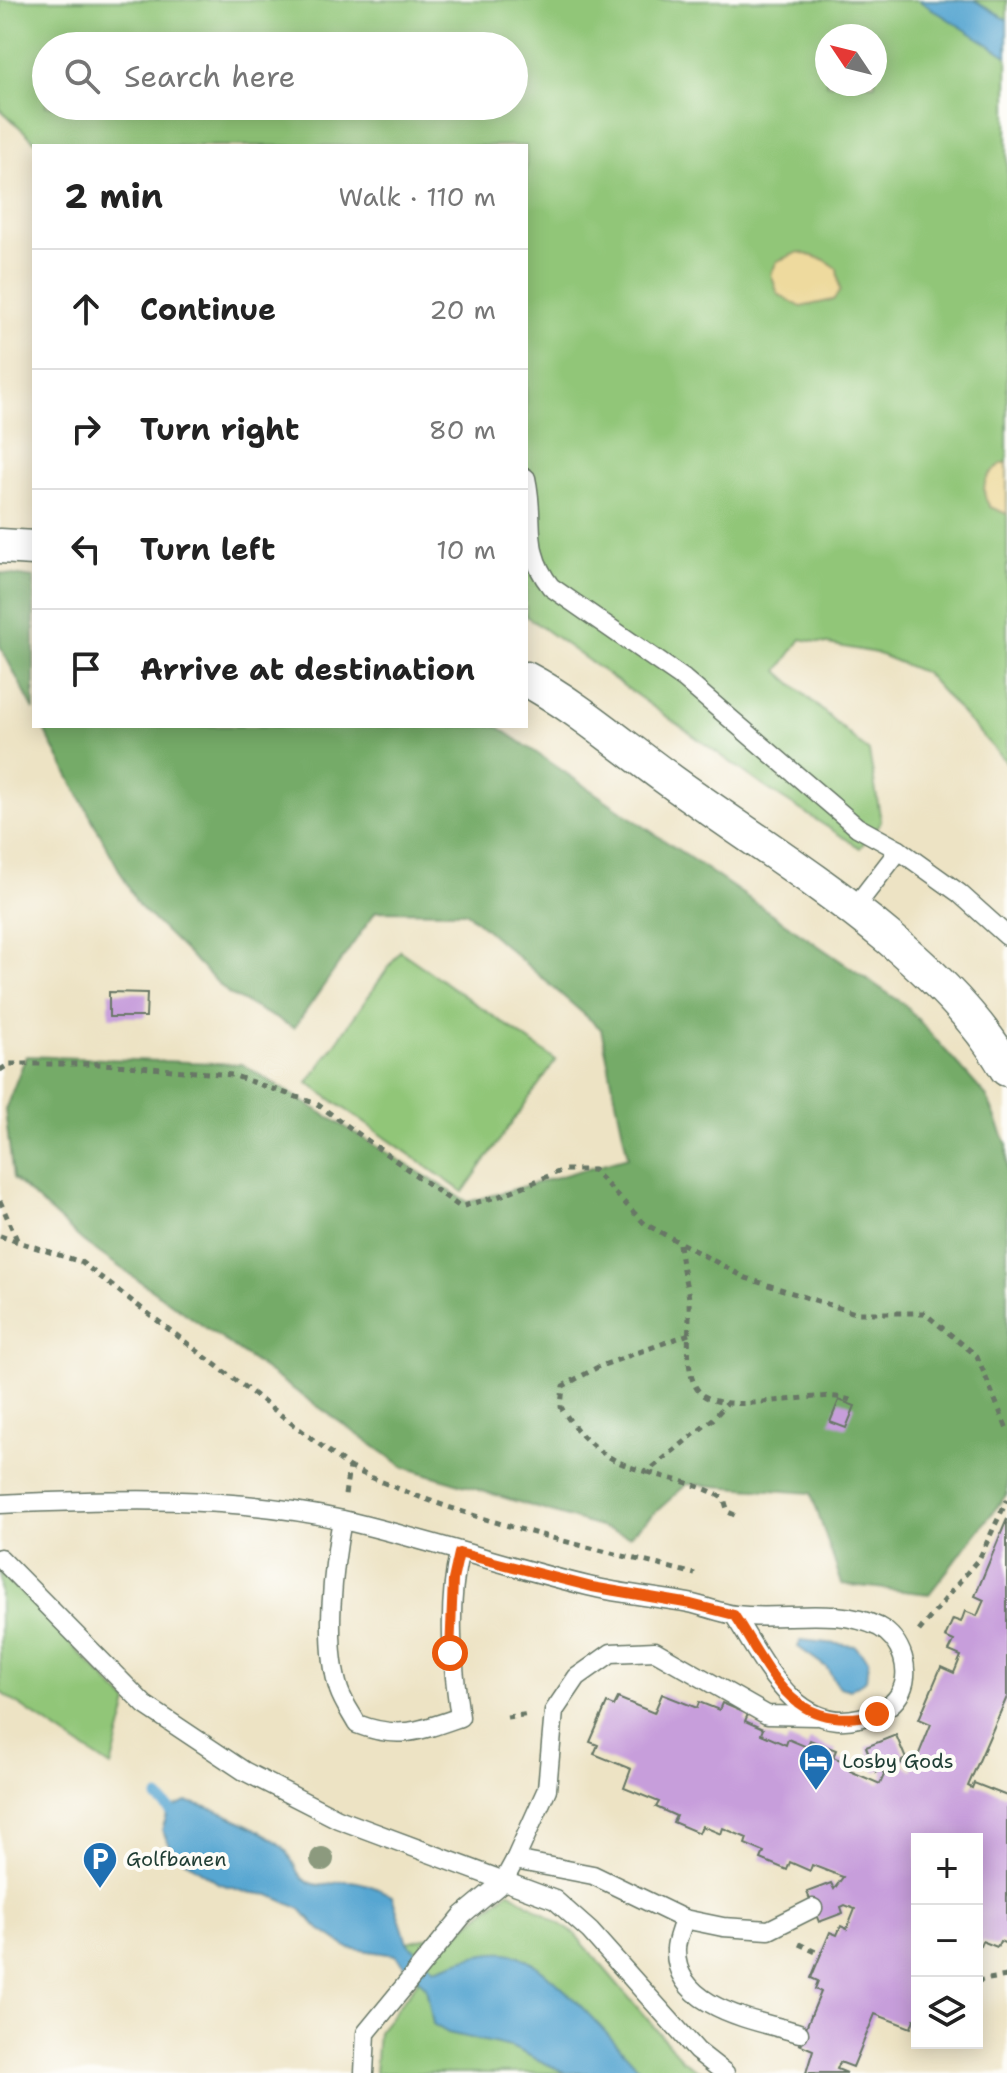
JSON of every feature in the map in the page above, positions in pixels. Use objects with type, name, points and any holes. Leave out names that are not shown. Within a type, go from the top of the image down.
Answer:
[{"type":"street","points":[[0,546],[32,548]]},
{"type":"street","points":[[528,680],[852,911],[916,962],[964,1013],[1007,1069]]},
{"type":"lane","points":[[528,488],[531,550],[536,568],[551,587],[684,679],[857,827],[899,850],[959,893],[1007,936]]},
{"type":"lane","points":[[852,911],[899,850]]},
{"type":"lane","points":[[0,1504],[92,1500],[235,1502],[342,1520],[592,1587],[691,1604],[734,1615],[839,1617],[879,1627],[902,1652],[906,1676],[899,1696],[877,1714],[849,1721],[816,1716],[767,1715],[655,1651],[611,1653],[577,1677],[554,1711],[547,1789],[515,1860],[503,1882],[463,1915],[430,1951],[366,2033],[364,2073]]},
{"type":"lane","points":[[342,1520],[336,1553],[331,1622],[339,1690],[357,1724],[382,1734],[414,1733],[460,1717],[450,1653],[453,1580],[459,1553]]},
{"type":"lane","points":[[0,1558],[145,1705],[244,1771],[338,1819],[555,1900],[590,1931],[697,2051],[725,2073]]},
{"type":"lane","points":[[734,1615],[785,1693],[816,1716]]},
{"type":"lane","points":[[515,1860],[593,1875],[684,1919],[723,1927],[769,1930],[813,1908]]},
{"type":"lane","points":[[684,1919],[676,1949],[686,1984],[705,2000],[730,2013],[799,2033]]},
{"type":"path","points":[[0,1070],[10,1064],[103,1064],[232,1075],[317,1104],[460,1207],[500,1196],[563,1170],[593,1170],[645,1224],[746,1278],[855,1313],[924,1313],[977,1356],[1007,1429]]},
{"type":"path","points":[[0,1201],[18,1243]]},
{"type":"path","points":[[0,1236],[81,1262],[349,1467],[395,1489],[472,1515],[719,1580],[734,1615]]},
{"type":"path","points":[[679,1243],[682,1278],[687,1290],[693,1381],[708,1399],[743,1402],[826,1396],[853,1401]]},
{"type":"path","points":[[689,1334],[583,1374],[563,1386],[559,1399],[569,1421],[614,1462],[670,1482],[693,1482],[724,1499],[728,1512],[739,1517]]},
{"type":"path","points":[[647,1472],[713,1419],[728,1402]]},
{"type":"path","points":[[342,1520],[349,1467]]},
{"type":"path","points":[[902,1652],[980,1557],[1007,1500]]},
{"type":"path","points":[[983,1980],[1007,1976]]},
{"type":"green space","points":[[0,0],[1007,0],[1007,763],[925,673],[876,653],[801,639],[778,671],[869,752],[881,821],[860,848],[768,789],[528,617],[528,144],[38,144],[0,109]]},
{"type":"green space","points":[[0,573],[32,578],[32,706],[0,646]]},
{"type":"green space","points":[[43,728],[500,728],[905,1005],[987,1097],[1007,1145],[1007,1494],[929,1594],[842,1584],[811,1493],[687,1484],[629,1536],[404,1467],[84,1242],[13,1178],[5,1110],[26,1056],[242,1064],[468,1202],[628,1157],[601,1029],[466,912],[376,911],[294,1028],[229,994],[138,905]]},
{"type":"green space","points":[[400,951],[556,1060],[463,1192],[308,1083]]},
{"type":"green space","points":[[0,1571],[128,1703],[111,1767],[0,1692]]},
{"type":"green space","points":[[509,1891],[575,1934],[682,2060],[703,2073],[375,2073],[378,2032],[417,1983],[407,1942],[461,1930]]},
{"type":"sand","points":[[799,252],[825,260],[837,269],[840,291],[833,300],[801,307],[778,294],[771,274],[777,261]]},
{"type":"sand","points":[[1007,463],[1007,514],[990,507],[984,494],[988,477]]},
{"type":"water","points":[[918,0],[974,0],[1007,20],[1007,56]]},
{"type":"water","points":[[801,1640],[855,1646],[868,1660],[866,1680],[850,1690],[839,1687],[826,1667],[798,1647]]},
{"type":"water","points":[[187,1802],[225,1814],[268,1836],[287,1852],[298,1873],[308,1882],[322,1885],[357,1882],[392,1896],[407,1942],[435,1969],[493,1953],[513,1954],[527,1960],[562,1987],[644,2073],[566,2073],[511,2047],[448,2033],[433,2024],[426,1987],[395,1955],[348,1948],[317,1927],[301,1909],[270,1895],[245,1892],[218,1883],[173,1852],[162,1830],[169,1809]]},
{"type":"building","points":[[109,992],[147,993],[146,1017],[109,1017]]},
{"type":"building","points":[[839,1400],[855,1406],[846,1428],[830,1422]]},
{"type":"building","name":"Losby Gods","points":[[1007,1519],[1007,1697],[968,1786],[972,1788],[974,1783],[1007,1796],[1007,1944],[1000,1941],[997,1947],[983,1941],[983,1833],[911,1833],[911,2028],[875,2014],[853,2067],[840,2062],[837,2069],[847,2073],[806,2073],[813,2050],[799,2044],[821,1992],[815,1989],[818,1981],[811,1978],[830,1932],[837,1935],[841,1926],[847,1929],[855,1909],[845,1905],[841,1907],[843,1913],[819,1922],[807,1892],[831,1883],[834,1889],[843,1877],[812,1865],[810,1871],[790,1862],[787,1870],[761,1859],[764,1852],[745,1844],[747,1838],[723,1828],[721,1834],[702,1826],[699,1833],[673,1822],[676,1816],[656,1807],[659,1802],[624,1788],[631,1769],[594,1754],[598,1745],[590,1742],[607,1703],[614,1706],[618,1698],[654,1713],[662,1694],[697,1708],[699,1702],[719,1710],[722,1703],[748,1714],[745,1721],[763,1729],[761,1734],[786,1745],[788,1739],[807,1747],[810,1740],[836,1750],[833,1757],[852,1765],[850,1771],[880,1784],[884,1775],[882,1769],[876,1772],[866,1747],[896,1735],[906,1759],[900,1762],[912,1771],[931,1724],[919,1719],[941,1667],[954,1673],[961,1656],[949,1651],[954,1641],[945,1637],[953,1619],[961,1622],[965,1611],[977,1616],[984,1600],[975,1596]]},
{"type":"waterway","points":[[158,1798],[177,1817]]},
{"type":"place","name":"Losby Gods","points":[[816,1792]]},
{"type":"place","name":"Golfbanen","points":[[100,1890]]},
{"type":"route","points":[[450,1653],[453,1580],[459,1553],[592,1587],[691,1604],[734,1615],[785,1693],[816,1716],[849,1721],[877,1714]]}]
